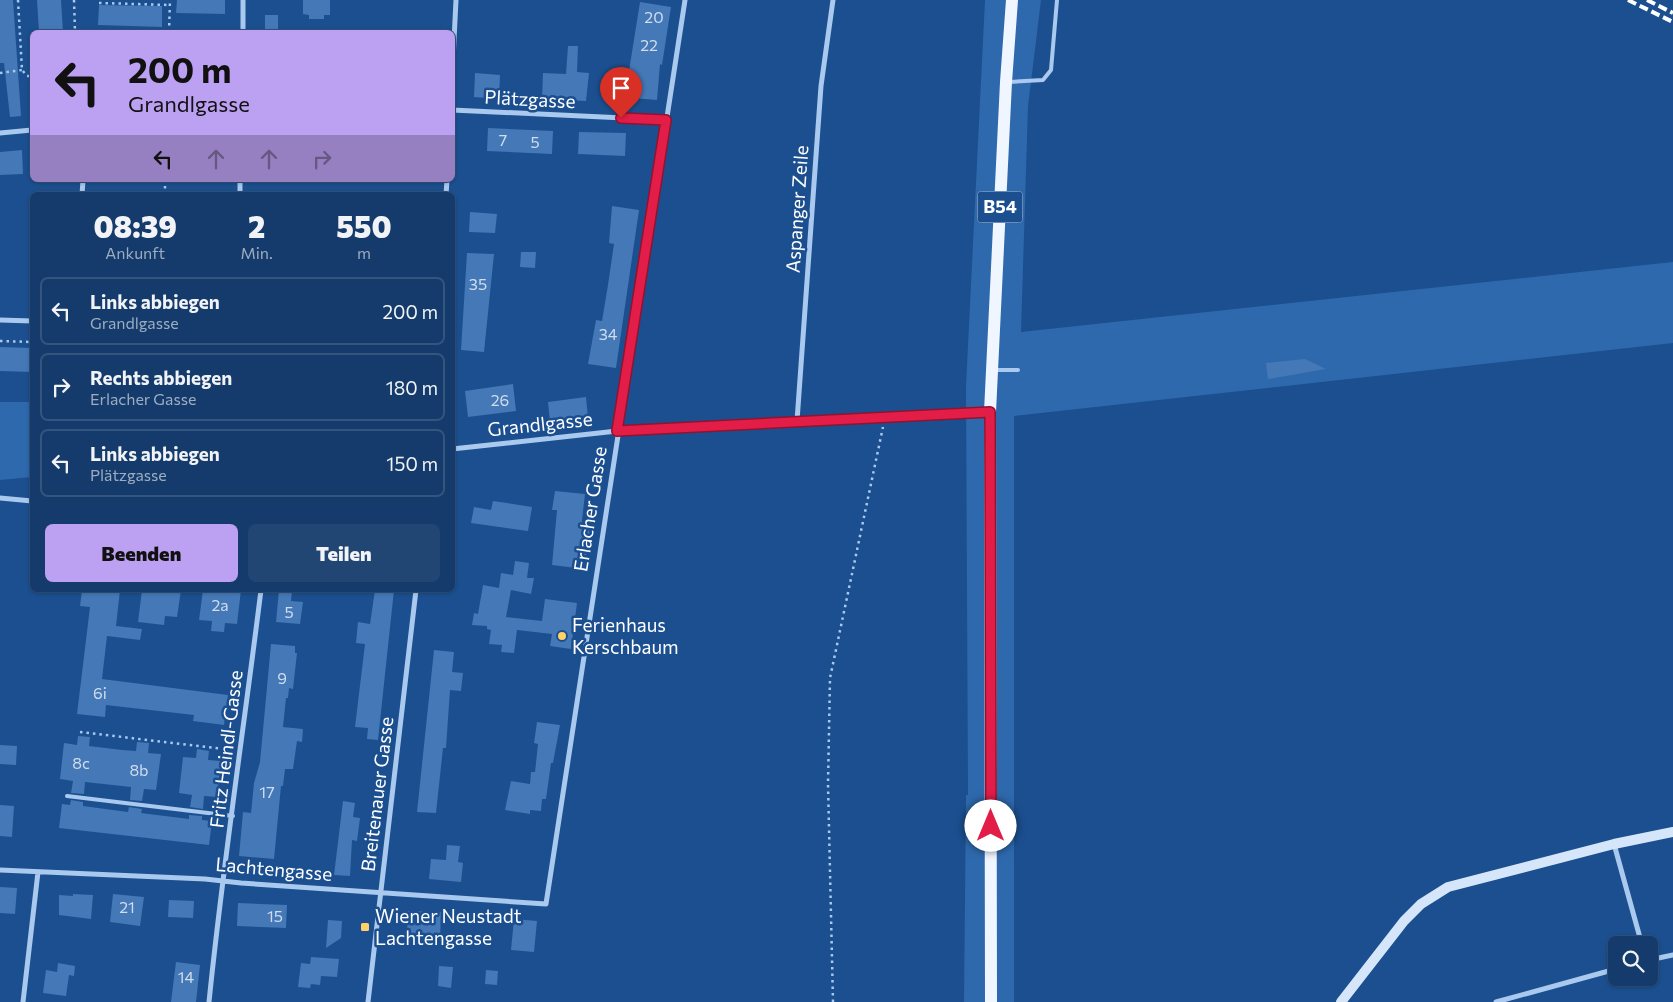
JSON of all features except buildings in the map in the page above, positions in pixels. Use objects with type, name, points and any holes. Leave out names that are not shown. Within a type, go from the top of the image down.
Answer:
[{"type":"main road","name":"B54","points":[[991,1002],[990,412],[1006,82],[1012,0]]},
{"type":"main road","points":[[1342,1002],[1404,921],[1421,904],[1448,887],[1614,844],[1673,832]]},
{"type":"street","points":[[242,30],[243,0]]},
{"type":"street","points":[[455,30],[456,0]]},
{"type":"street","name":"Erlacher Gasse","points":[[546,904],[617,431],[685,0]]},
{"type":"street","name":"Aspanger Zeile","points":[[797,421],[821,86],[833,0]]},
{"type":"street","name":"Plätzgasse","points":[[455,110],[666,120]]},
{"type":"street","points":[[0,133],[30,130]]},
{"type":"street","points":[[0,320],[30,321]]},
{"type":"street","name":"Grandlgasse","points":[[455,449],[617,431],[990,412]]},
{"type":"street","points":[[0,498],[30,501]]},
{"type":"street","name":"Fritz Heindl-Gasse","points":[[209,1002],[261,592]]},
{"type":"street","name":"Breitenauer Gasse","points":[[368,1002],[416,592]]},
{"type":"street","points":[[1614,844],[1640,936]]},
{"type":"street","name":"Lachtengasse","points":[[0,870],[69,871],[546,904]]},
{"type":"street","points":[[23,1002],[38,872]]},
{"type":"street","points":[[1658,958],[1673,954]]},
{"type":"street","points":[[1496,1002],[1608,971]]},
{"type":"lane","points":[[1006,82],[1044,80],[1051,70],[1057,0]]},
{"type":"lane","points":[[993,370],[1018,370]]},
{"type":"lane","points":[[67,796],[232,816]]},
{"type":"path","points":[[18,0],[22,70],[27,76],[30,76]]},
{"type":"path","points":[[74,0],[75,30]]},
{"type":"path","points":[[169,30],[170,0]]},
{"type":"path","points":[[99,3],[170,4]]},
{"type":"path","points":[[0,73],[22,70]]},
{"type":"path","points":[[0,341],[30,342]]},
{"type":"path","points":[[833,1002],[828,784],[830,678],[886,416]]},
{"type":"path","points":[[80,732],[241,751]]},
{"type":"shaded area","points":[[985,0],[1041,0],[1028,106],[1021,332],[1673,262],[1673,343],[1014,416],[1014,1002],[964,1002],[966,795],[968,795],[966,386]]},
{"type":"shaded area","points":[[0,402],[30,402],[30,477],[0,480]]},
{"type":"railway","points":[[1628,0],[1673,22]]},
{"type":"railway","points":[[1647,0],[1673,13]]},
{"type":"place","name":"Ferienhaus Kerschbaum","points":[[562,636]]},
{"type":"place","name":"Wiener Neustadt Lachtengasse","points":[[365,927]]},
{"type":"route","points":[[621,118],[666,120],[617,431],[990,412],[991,826]]}]
